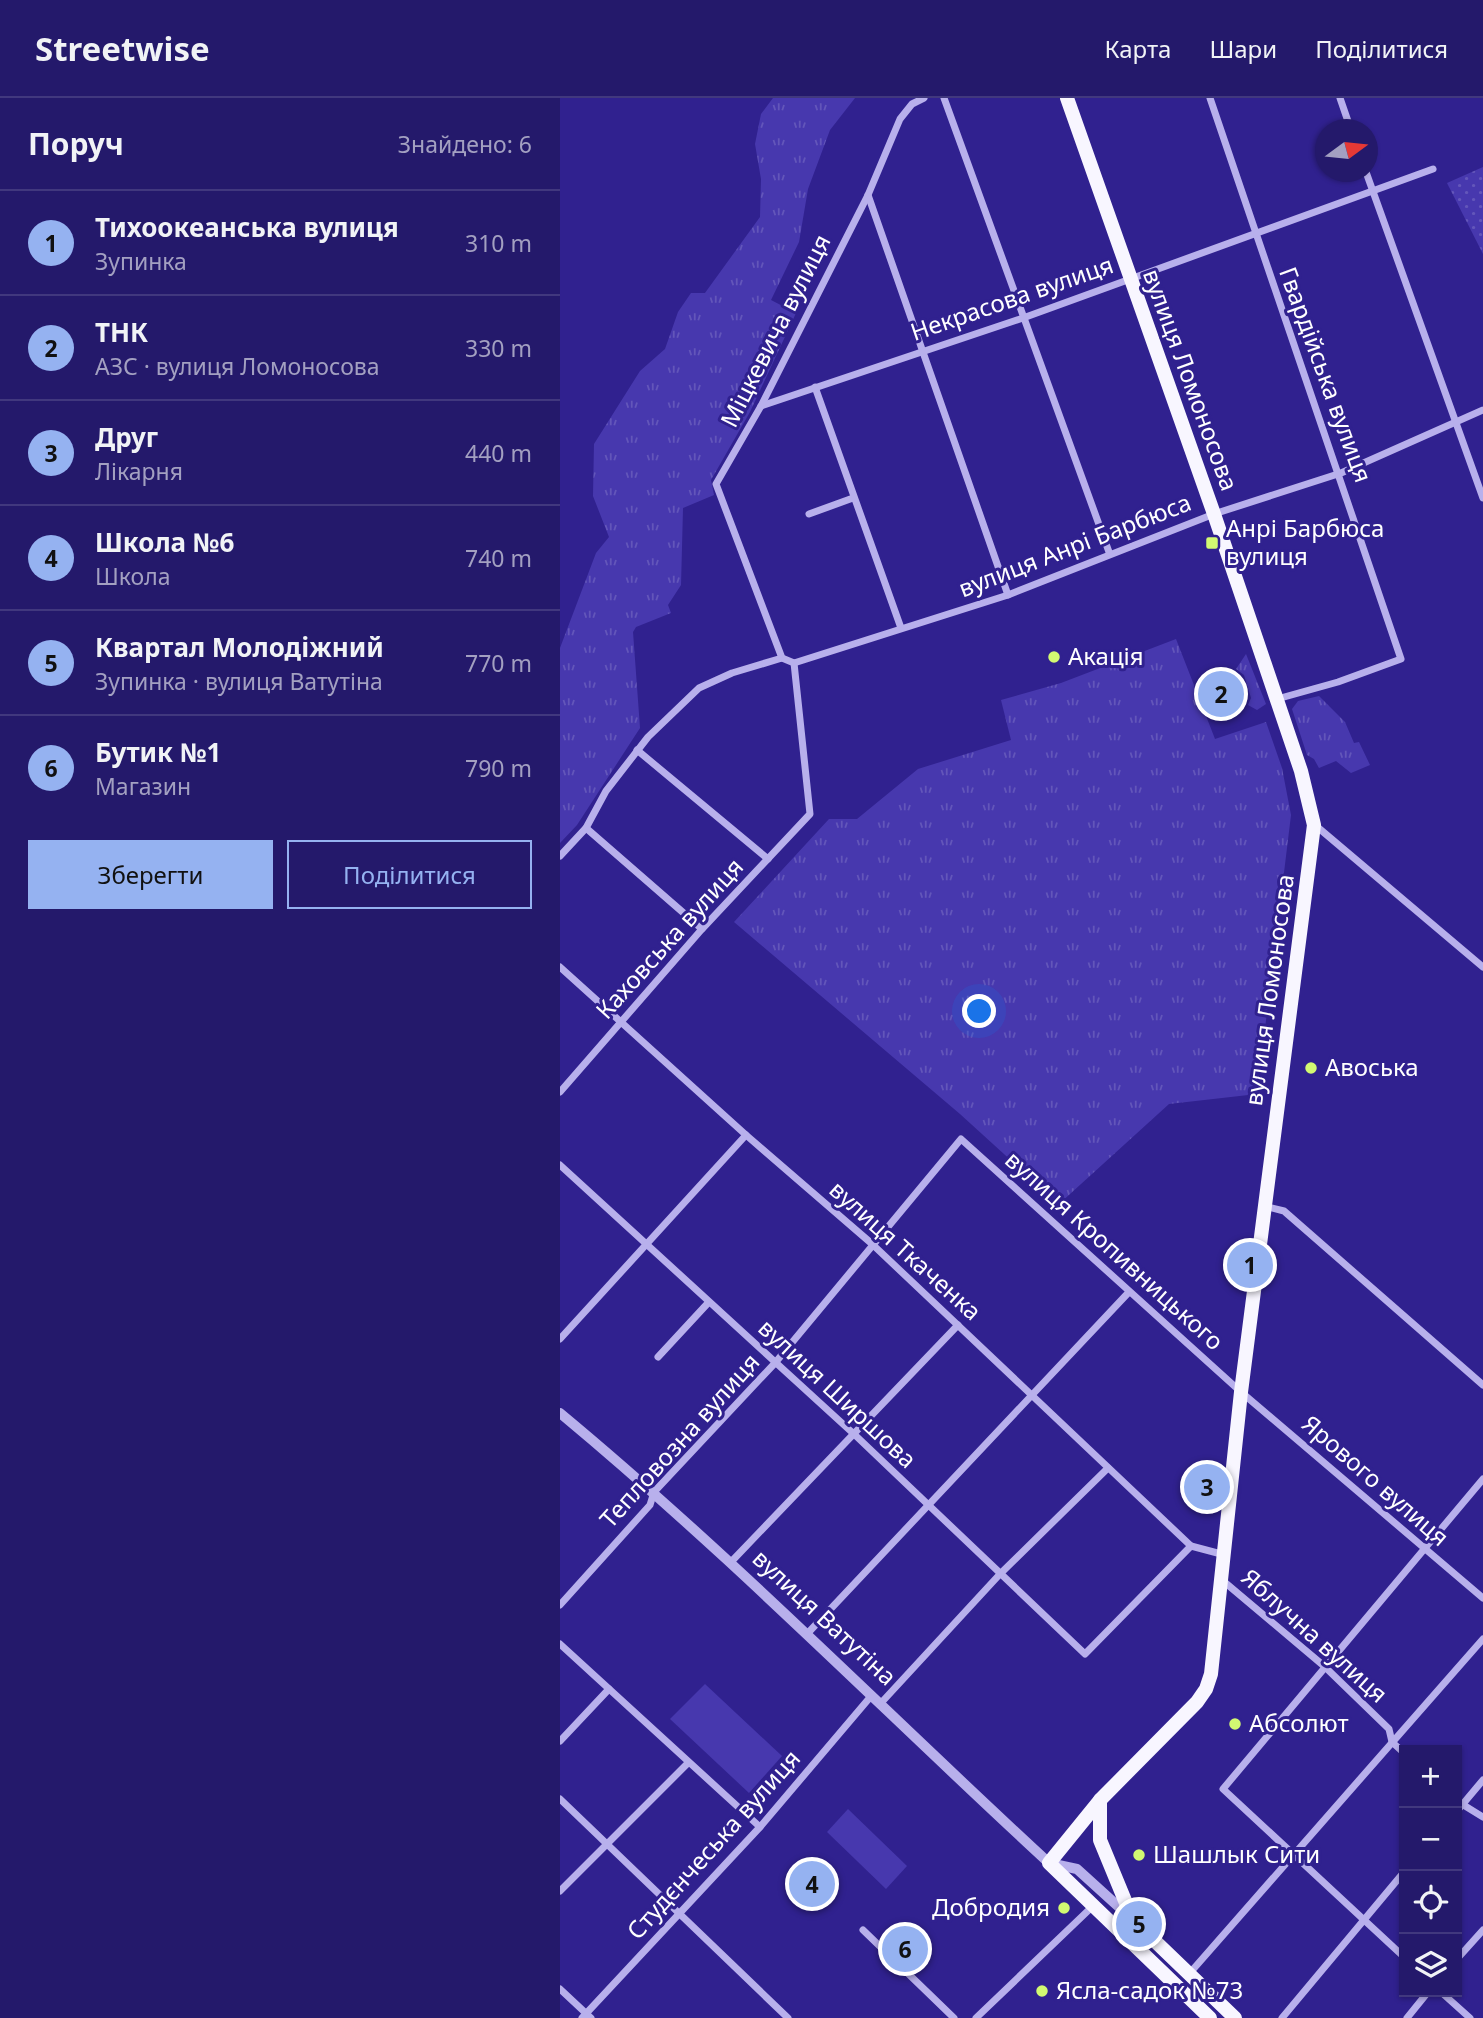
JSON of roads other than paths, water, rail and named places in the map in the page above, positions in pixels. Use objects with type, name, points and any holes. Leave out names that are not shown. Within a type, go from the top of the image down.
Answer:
[{"type":"main road","name":"вулиця Ломоносова","points":[[1049,1863],[1101,1799],[1181,1719],[1206,1689],[1214,1658],[1241,1392],[1314,825],[1301,771],[1214,514],[1067,98]]},
{"type":"main road","points":[[1101,1799],[1100,1840],[1133,1920]]},
{"type":"main road","name":"вулиця Ватутіна","points":[[1049,1863],[1210,2018]]},
{"type":"main road","name":"вулиця Ватутіна","points":[[1133,1920],[1235,2018]]},
{"type":"street","name":"Міцкевича вулиця","points":[[782,658],[716,484],[761,406],[868,195],[900,119],[912,104],[924,98]]},
{"type":"street","points":[[944,98],[1109,552]]},
{"type":"street","name":"Гвардійська вулиця","points":[[1210,98],[1254,233],[1340,473],[1401,659],[1338,682],[1276,699]]},
{"type":"street","points":[[1340,98],[1347,119]]},
{"type":"street","name":"Некрасова вулиця","points":[[761,406],[1023,318],[1433,169]]},
{"type":"street","points":[[1370,182],[1483,498]]},
{"type":"street","points":[[868,195],[1008,595]]},
{"type":"street","points":[[815,387],[901,628]]},
{"type":"street","name":"вулиця Анрі Барбюса","points":[[794,663],[1008,595],[1109,552],[1340,473],[1483,410]]},
{"type":"street","points":[[809,514],[853,498]]},
{"type":"street","points":[[560,856],[586,828],[606,791],[637,750],[699,688],[732,673],[782,658],[794,663]]},
{"type":"street","name":"Каховська вулиця","points":[[560,1092],[702,929],[810,814],[794,663]]},
{"type":"street","points":[[637,750],[768,859]]},
{"type":"street","points":[[1314,825],[1483,967]]},
{"type":"street","points":[[586,828],[702,929]]},
{"type":"street","name":"вулиця Ткаченка","points":[[560,967],[746,1135],[871,1243],[1191,1546],[1225,1555]]},
{"type":"street","points":[[560,1339],[648,1246],[746,1135]]},
{"type":"street","name":"Тепловозна вулиця","points":[[560,1605],[650,1505],[654,1492],[775,1363],[871,1243],[961,1139]]},
{"type":"street","name":"вулиця Кропивницького","points":[[961,1139],[1241,1392]]},
{"type":"street","name":"вулиця Ширшова","points":[[560,1166],[855,1435],[1085,1654],[1191,1546]]},
{"type":"street","points":[[1264,1206],[1284,1211],[1483,1385]]},
{"type":"street","points":[[807,1634],[1129,1292]]},
{"type":"street","points":[[658,1357],[708,1303]]},
{"type":"street","points":[[731,1562],[958,1325]]},
{"type":"street","name":"Ярового вулиця","points":[[1241,1392],[1422,1549],[1483,1598]]},
{"type":"street","name":"вулиця Ватутіна","points":[[560,1413],[654,1492],[731,1562],[1049,1863],[1077,1869],[1133,1920]]},
{"type":"street","name":"Студєнчеська вулиця","points":[[586,2017],[876,1699],[1108,1468]]},
{"type":"street","points":[[1399,1952],[1223,1789],[1324,1665],[1483,1479]]},
{"type":"street","name":"Яблучна вулиця","points":[[1222,1580],[1324,1665],[1389,1729],[1392,1742],[1399,1748]]},
{"type":"street","points":[[1189,1974],[1483,1639]]},
{"type":"street","points":[[560,1644],[760,1828]]},
{"type":"street","points":[[560,1741],[609,1689]]},
{"type":"street","points":[[560,1891],[688,1763]]},
{"type":"street","points":[[1462,1802],[1483,1780]]},
{"type":"street","points":[[560,1799],[788,2018]]},
{"type":"street","points":[[1462,1807],[1475,1809],[1483,1817]]},
{"type":"street","points":[[1282,2018],[1399,1878]]},
{"type":"street","points":[[976,2018],[1094,1905]]},
{"type":"street","points":[[863,1930],[954,2018]]},
{"type":"street","points":[[1462,1953],[1483,1930]]},
{"type":"street","points":[[560,1989],[586,2017]]},
{"type":"street","points":[[1407,2018],[1424,1997]]},
{"type":"street","points":[[1447,1997],[1470,2018]]},
{"type":"place","name":"Анрі Барбюса вулиця","points":[[1212,543]]},
{"type":"place","name":"Акація","points":[[1054,657]]},
{"type":"place","name":"ТНК","points":[[1221,694]]},
{"type":"place","name":"Авоська","points":[[1311,1068]]},
{"type":"place","name":"Тихоокеанська вулиця","points":[[1250,1265]]},
{"type":"place","name":"Друг","points":[[1207,1487]]},
{"type":"place","name":"Абсолют","points":[[1235,1724]]},
{"type":"place","name":"Шашлык Сити","points":[[1139,1855]]},
{"type":"place","name":"Школа №6","points":[[812,1884]]},
{"type":"place","name":"Добродия","points":[[1064,1908]]},
{"type":"place","name":"Квартал Молодіжний","points":[[1139,1924]]},
{"type":"place","name":"Бутик №1","points":[[905,1949]]},
{"type":"place","name":"Ясла-садок №73","points":[[1042,1991]]}]
